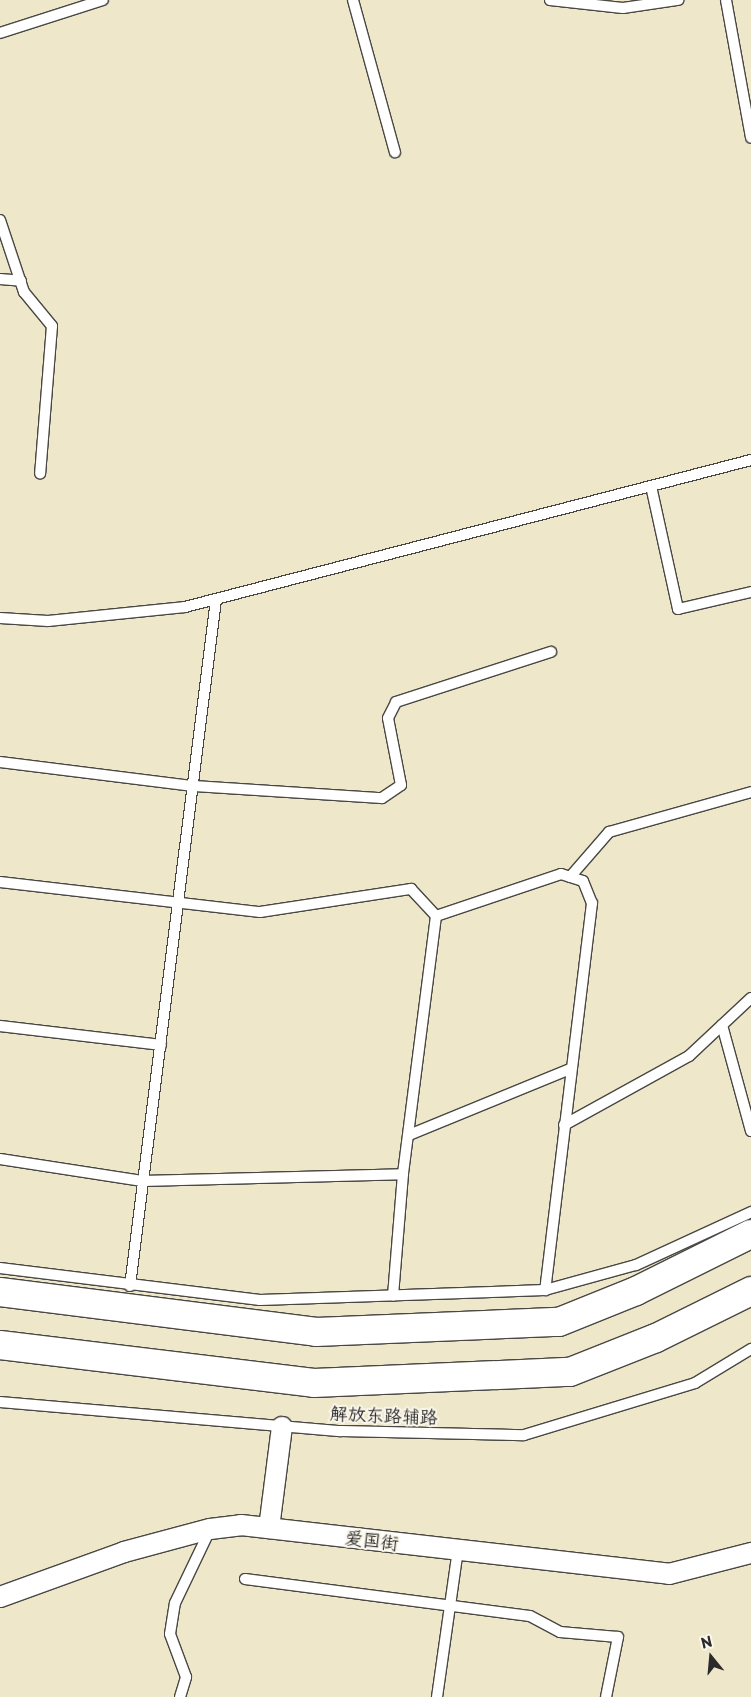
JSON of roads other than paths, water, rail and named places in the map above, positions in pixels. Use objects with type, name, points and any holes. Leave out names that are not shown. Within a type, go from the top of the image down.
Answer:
[{"type":"main road","points":[[0,1292],[316,1332],[560,1322],[636,1291],[751,1234]]},
{"type":"main road","points":[[0,1344],[314,1382],[570,1372],[656,1338],[751,1291]]},
{"type":"street","points":[[269,1528],[282,1427]]},
{"type":"street","name":"爱国街","points":[[0,1597],[124,1552],[210,1529],[241,1525],[669,1574],[751,1553]]},
{"type":"lane","points":[[0,33],[103,0]]},
{"type":"lane","points":[[353,0],[395,152]]},
{"type":"lane","points":[[550,0],[623,8],[678,0]]},
{"type":"lane","points":[[726,0],[746,87],[751,138]]},
{"type":"lane","points":[[0,220],[24,292],[52,326],[40,474]]},
{"type":"lane","points":[[0,279],[21,281]]},
{"type":"lane","points":[[0,618],[48,621],[185,607],[751,460]]},
{"type":"lane","points":[[651,486],[678,609],[751,592]]},
{"type":"lane","points":[[130,1286],[142,1181],[180,902],[216,599]]},
{"type":"lane","points":[[0,762],[194,786],[382,798],[401,785],[388,718],[396,702],[551,652]]},
{"type":"lane","points":[[570,877],[609,832],[751,792]]},
{"type":"lane","points":[[436,916],[561,874],[583,881],[592,903],[570,1069],[545,1290]]},
{"type":"lane","points":[[0,882],[260,912],[411,889],[436,916],[403,1174],[393,1296]]},
{"type":"lane","points":[[564,1125],[689,1056],[751,998]]},
{"type":"lane","points":[[722,1025],[751,1131]]},
{"type":"lane","points":[[0,1026],[161,1045]]},
{"type":"lane","points":[[409,1135],[570,1069]]},
{"type":"lane","points":[[0,1159],[142,1181],[403,1174]]},
{"type":"lane","points":[[0,1268],[130,1286],[260,1300],[545,1290],[636,1265],[751,1212]]},
{"type":"lane","name":"解放东路辅路","points":[[0,1402],[341,1432],[524,1435],[695,1382],[751,1350]]},
{"type":"lane","points":[[180,1697],[186,1677],[170,1634],[175,1602],[210,1529]]},
{"type":"lane","points":[[437,1697],[458,1550]]},
{"type":"lane","points":[[245,1579],[530,1616],[560,1632],[618,1637],[606,1697]]}]
